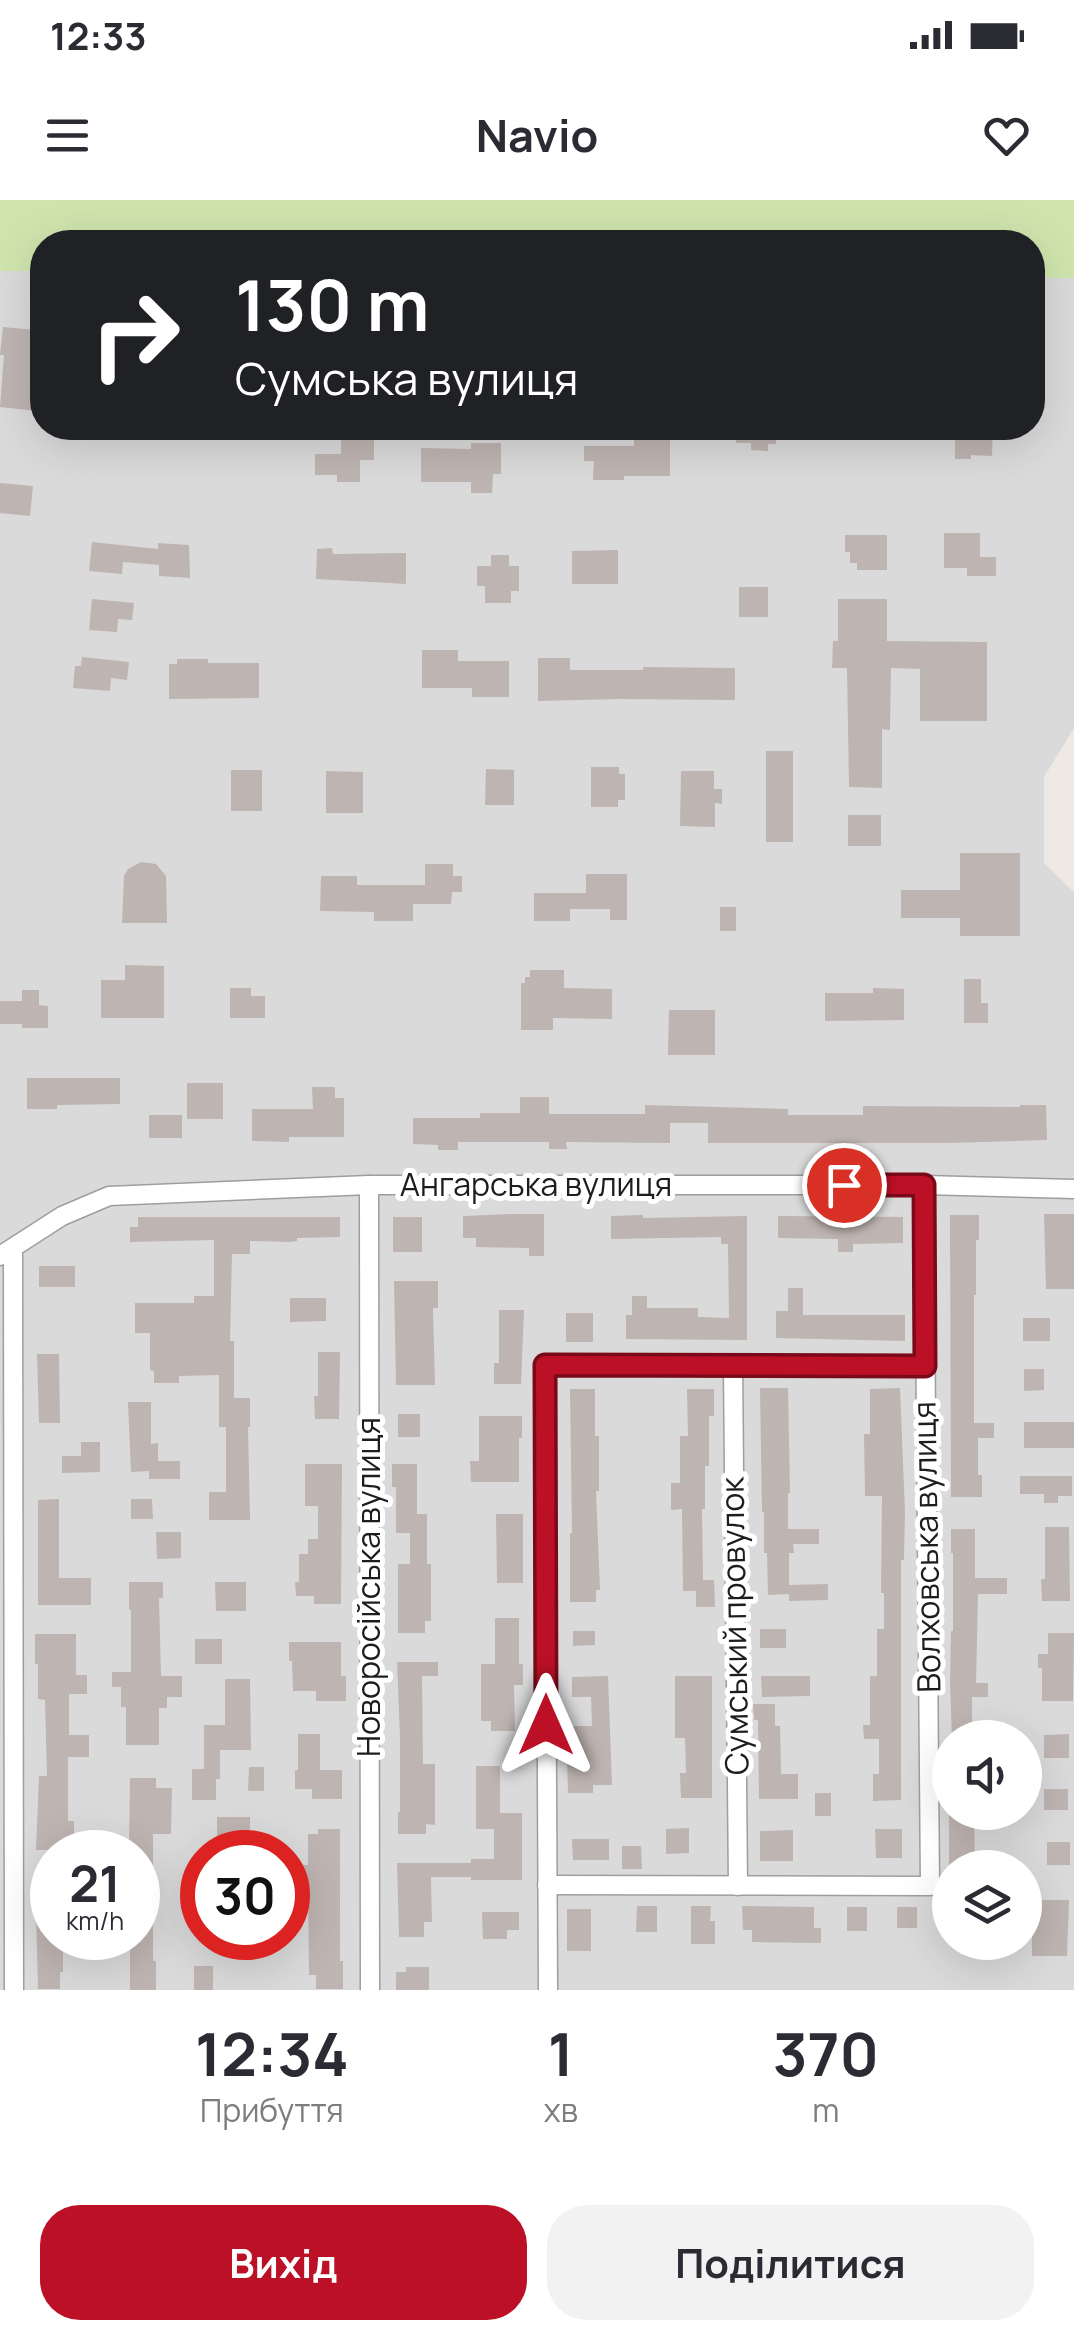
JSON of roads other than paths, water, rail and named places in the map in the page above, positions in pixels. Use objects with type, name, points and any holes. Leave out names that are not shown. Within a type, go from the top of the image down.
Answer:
[{"type":"street","name":"Ангарська вулиця","points":[[6,1253],[62,1216],[109,1196],[369,1185],[924,1185],[1074,1189]]},
{"type":"street","name":"Новоросійська вулиця","points":[[369,1185],[370,1990]]},
{"type":"street","name":"Волховська вулиця","points":[[547,1884],[930,1886],[924,1185]]},
{"type":"street","points":[[6,1253],[14,1990]]},
{"type":"street","points":[[548,1990],[545,1365],[925,1366]]},
{"type":"street","name":"Сумський провулок","points":[[733,1366],[738,1886]]}]
